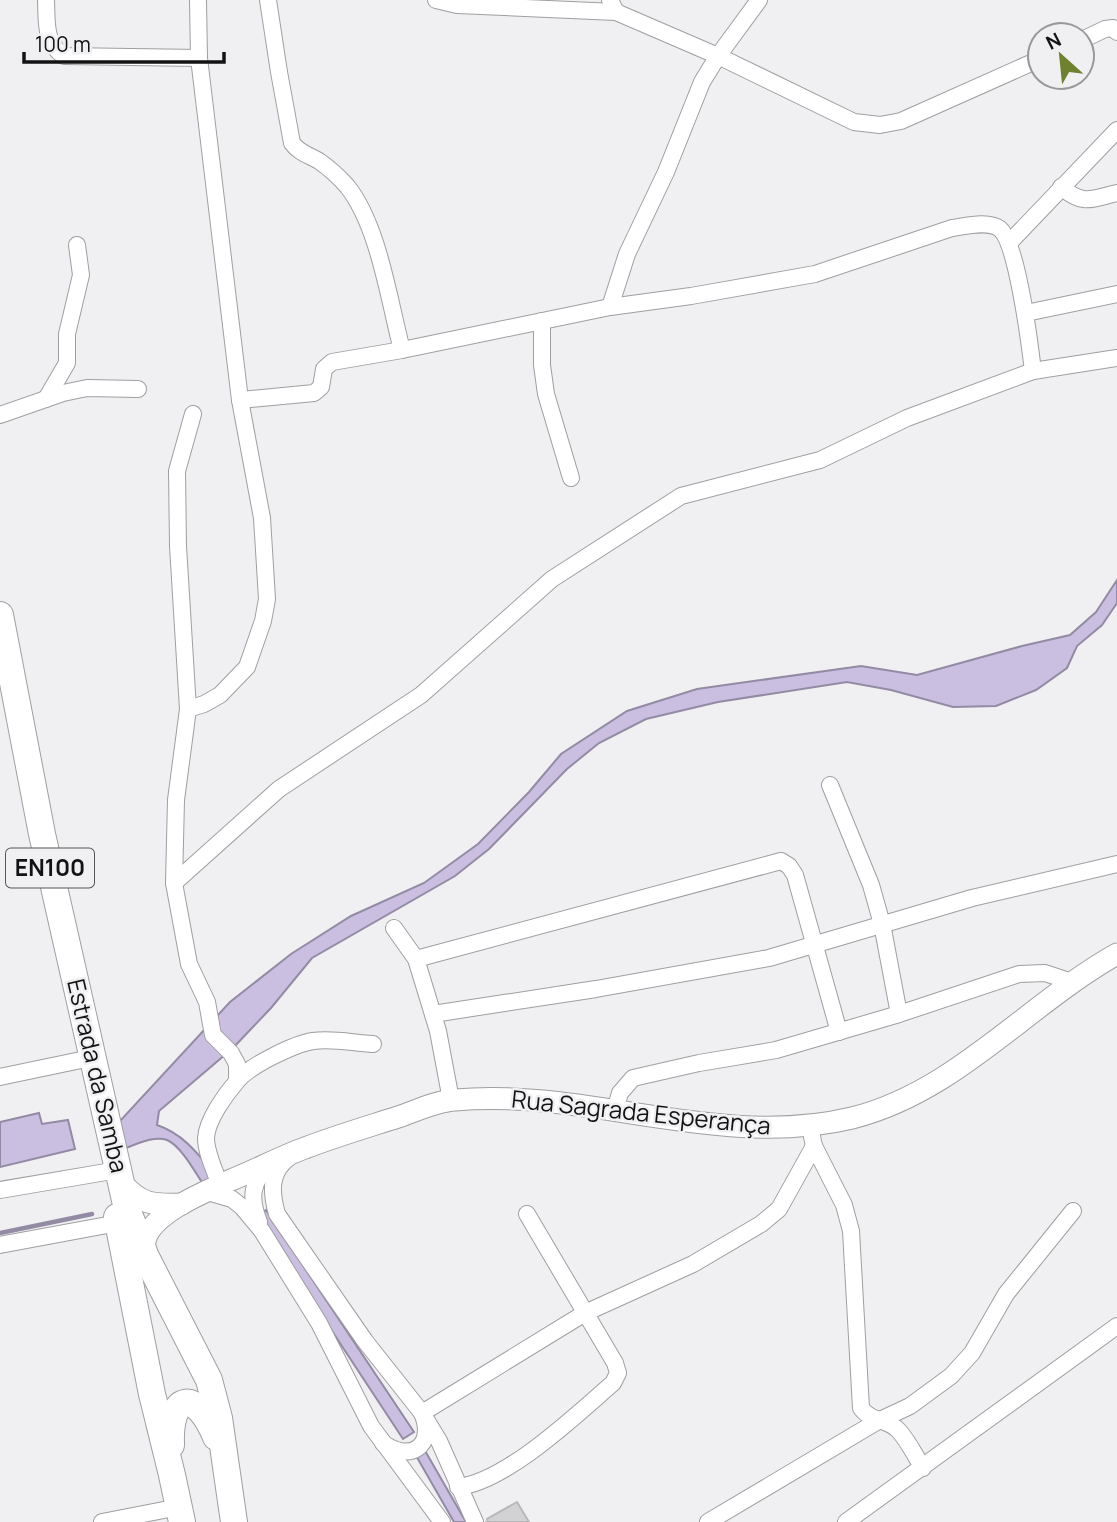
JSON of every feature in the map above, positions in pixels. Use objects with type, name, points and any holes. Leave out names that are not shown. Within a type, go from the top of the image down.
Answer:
[{"type":"main road","name":"Estrada da Samba","points":[[0,615],[111,1167],[118,1223],[152,1394],[181,1515]]},
{"type":"main road","name":"Estrada da Samba","points":[[1,692],[81,1060],[100,1121]]},
{"type":"main road","name":"Estrada da Samba","points":[[111,1167],[146,1257],[209,1380],[216,1400],[234,1522]]},
{"type":"main road","points":[[172,1475],[171,1433],[174,1414],[178,1407],[186,1402],[195,1403],[202,1409],[226,1462]]},
{"type":"street","points":[[46,0],[49,40],[54,49],[64,56],[199,58]]},
{"type":"street","points":[[188,709],[220,695],[247,667],[263,621],[267,599],[262,518],[240,400],[199,58],[198,0]]},
{"type":"street","points":[[268,0],[292,143],[335,173],[358,202],[382,266],[402,350]]},
{"type":"street","points":[[436,0],[457,5],[613,6],[853,122],[880,125],[901,121],[1026,65]]},
{"type":"street","points":[[610,307],[627,254],[666,172],[702,82],[759,0]]},
{"type":"street","points":[[1096,33],[1113,28],[1117,32]]},
{"type":"street","points":[[1009,243],[1117,130]]},
{"type":"street","points":[[1061,187],[1082,200],[1117,193]]},
{"type":"street","points":[[240,400],[314,393],[321,387],[324,369],[332,362],[610,307],[815,275],[953,228],[991,225],[1001,230],[1009,243],[1026,313],[1033,371]]},
{"type":"street","points":[[46,399],[67,363],[67,334],[81,275],[77,245]]},
{"type":"street","points":[[1026,313],[1117,294]]},
{"type":"street","points":[[542,321],[542,365],[546,394],[571,478]]},
{"type":"street","points":[[174,884],[279,789],[421,695],[552,579],[664,505],[697,490],[820,460],[907,418],[1033,371],[1117,358]]},
{"type":"street","points":[[0,415],[87,388],[138,389]]},
{"type":"street","points":[[193,414],[177,471],[178,546],[188,709],[176,800],[174,884],[189,964],[207,1002],[213,1035],[239,1071],[237,1080],[210,1123],[206,1136],[214,1188],[232,1199],[262,1231],[319,1323],[383,1443],[442,1522]]},
{"type":"street","points":[[830,785],[871,885],[882,924],[899,1014]]},
{"type":"street","points":[[416,959],[781,862],[789,866],[794,875],[839,1032]]},
{"type":"street","points":[[433,1014],[596,989],[769,958],[972,898],[1117,864]]},
{"type":"street","points":[[394,928],[416,959],[433,1014],[452,1100]]},
{"type":"street","name":"Rua Sagrada Esperança","points":[[146,1257],[145,1241],[154,1224],[168,1211],[304,1148],[452,1100],[493,1099],[615,1110],[812,1137],[893,1104],[953,1072],[1072,982],[1117,954]]},
{"type":"street","points":[[615,1110],[620,1093],[633,1079],[699,1063],[776,1050],[899,1014],[1019,974],[1045,973],[1072,982]]},
{"type":"street","points":[[237,1080],[285,1050],[304,1043],[330,1040],[373,1044]]},
{"type":"street","points":[[0,1077],[81,1060]]},
{"type":"street","points":[[422,1413],[585,1313],[693,1264],[761,1224],[779,1209],[812,1137]]},
{"type":"street","points":[[812,1137],[849,1219],[859,1401],[865,1413],[898,1429],[923,1468]]},
{"type":"street","points":[[304,1148],[284,1161],[277,1171],[272,1195],[276,1214],[365,1341],[422,1413],[439,1441],[475,1522]]},
{"type":"street","points":[[262,1231],[252,1200],[253,1191],[264,1170],[274,1162]]},
{"type":"street","points":[[0,1190],[111,1167],[131,1193],[145,1203],[184,1204]]},
{"type":"street","points":[[708,1522],[878,1421],[910,1406],[951,1376],[972,1353],[1006,1294],[1073,1211]]},
{"type":"street","points":[[458,1487],[469,1486],[508,1466],[544,1441],[613,1384],[618,1373],[527,1214]]},
{"type":"street","points":[[0,1245],[118,1223]]},
{"type":"street","points":[[846,1522],[1117,1326]]},
{"type":"street","points":[[383,1443],[398,1452],[407,1452],[420,1446],[426,1434],[426,1422],[422,1413]]},
{"type":"street","points":[[102,1522],[181,1515]]},
{"type":"shaded area","points":[[1117,580],[1117,603],[1102,625],[1077,646],[1067,668],[1036,690],[996,706],[953,707],[891,690],[847,682],[718,702],[646,719],[599,743],[567,769],[489,849],[455,876],[312,958],[271,1008],[233,1048],[159,1111],[157,1125],[183,1140],[217,1177],[203,1184],[182,1153],[167,1140],[151,1140],[123,1149],[119,1122],[230,1002],[291,954],[351,916],[424,883],[478,844],[529,792],[561,754],[627,711],[697,689],[861,666],[917,675],[1070,635],[1096,612]]},
{"type":"shaded area","points":[[39,1113],[42,1124],[68,1120],[75,1149],[0,1167],[0,1122]]},
{"type":"shaded area","points":[[266,1210],[414,1432],[403,1439],[257,1217]]},
{"type":"shaded area","points":[[424,1449],[466,1522],[454,1522],[415,1454]]},
{"type":"building","points":[[517,1502],[529,1522],[488,1522],[487,1519]]},
{"type":"waterway","points":[[0,1233],[92,1214]]}]
